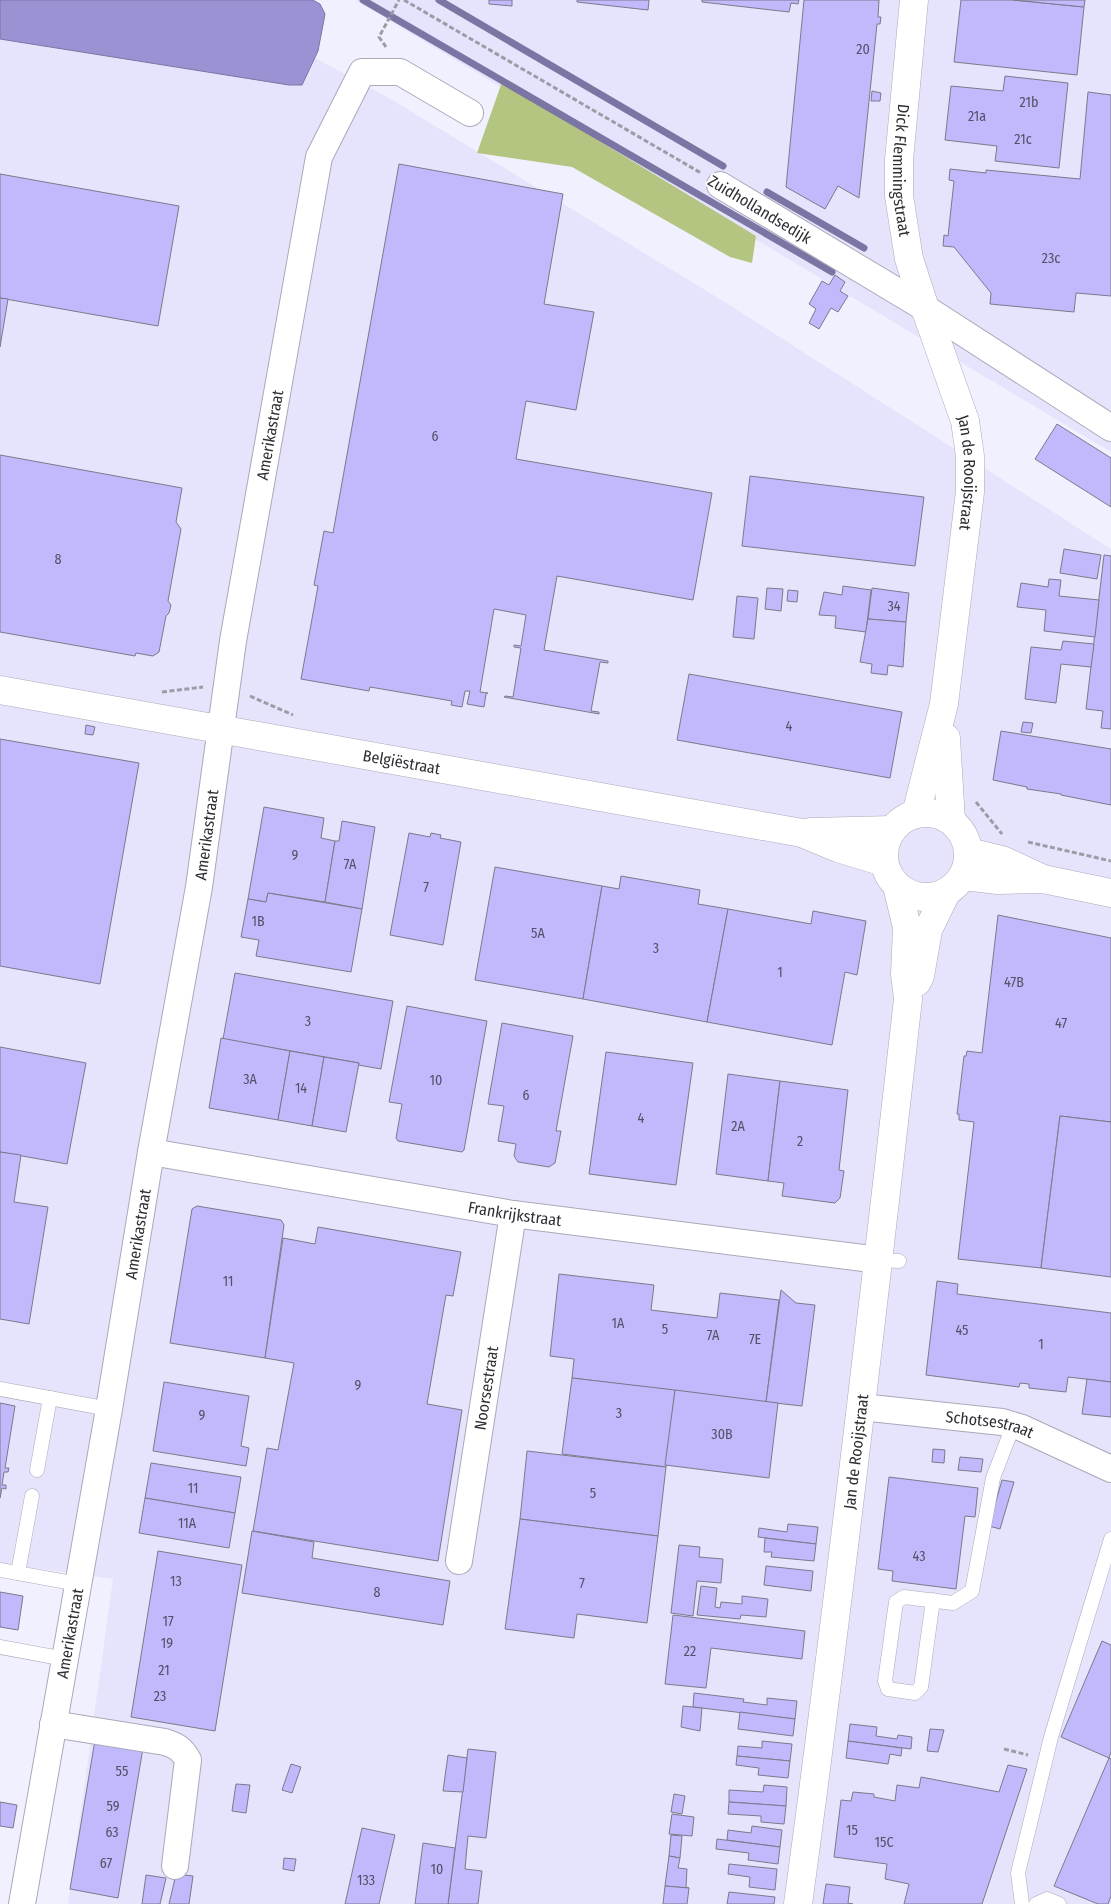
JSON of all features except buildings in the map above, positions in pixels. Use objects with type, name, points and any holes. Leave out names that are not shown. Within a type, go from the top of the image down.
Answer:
[{"type":"street","name":"Dick Flemmingstraat","points":[[914,0],[899,160],[899,196],[909,259],[925,308]]},
{"type":"street","name":"Amerikastraat","points":[[22,1904],[109,1409],[151,1152],[199,887],[235,631],[319,157],[362,72],[400,72],[470,113]]},
{"type":"street","name":"Zuidhollandsedijk","points":[[720,185],[925,308],[1111,428]]},
{"type":"street","name":"Jan de Rooijstraat","points":[[916,814],[944,704],[970,492],[970,456],[965,421],[925,308]]},
{"type":"street","name":"Belgiëstraat","points":[[0,690],[802,833],[892,830]]},
{"type":"street","name":"Jan de Rooijstraat","points":[[944,704],[951,821]]},
{"type":"street","points":[[931,813],[951,821],[960,829],[966,840],[959,874],[934,897],[921,898],[908,894],[897,886],[889,875],[884,862],[884,849],[892,830],[904,819],[916,814],[931,813]]},
{"type":"street","name":"Belgiëstraat","points":[[802,833],[838,848],[884,862]]},
{"type":"street","name":"Jan de Rooijstraat","points":[[908,999],[920,976],[928,930],[959,874]]},
{"type":"street","points":[[959,874],[998,880],[1043,879],[1111,893]]},
{"type":"street","name":"Jan de Rooijstraat","points":[[798,1904],[861,1407],[889,1261],[908,999],[905,974],[907,927],[897,886]]},
{"type":"street","name":"Frankrijkstraat","points":[[151,1152],[513,1214],[889,1261]]},
{"type":"street","name":"Noorsestraat","points":[[459,1561],[513,1214]]},
{"type":"street","name":"Schotsestraat","points":[[861,1407],[1002,1422],[1111,1469]]},
{"type":"street","points":[[53,1724],[165,1742],[183,1751],[188,1760],[174,1866]]},
{"type":"lane","points":[[0,1390],[109,1409]]},
{"type":"lane","points":[[37,1470],[50,1398]]},
{"type":"lane","points":[[933,1600],[921,1687],[915,1693],[888,1689],[885,1681],[896,1602],[904,1596],[933,1600],[953,1603],[972,1591],[993,1478],[1014,1426]]},
{"type":"lane","points":[[18,1573],[32,1496]]},
{"type":"lane","points":[[1022,1904],[1018,1873],[1051,1737],[1111,1539]]},
{"type":"lane","points":[[0,1570],[78,1584]]},
{"type":"lane","points":[[0,1647],[65,1659]]},
{"type":"lane","points":[[1036,1904],[1047,1899],[1059,1904]]},
{"type":"path","points":[[387,24],[399,0]]},
{"type":"path","name":"Zuidhollandsedijk","points":[[404,0],[720,185]]},
{"type":"path","points":[[973,798],[1005,837]]},
{"type":"path","points":[[1024,841],[1111,860]]},
{"type":"shaded area","points":[[0,0],[209,0],[394,101],[728,304],[1111,549],[1111,1904],[68,1904],[113,1579],[0,1563]]},
{"type":"shaded area","points":[[0,0],[313,0],[320,4],[325,14],[318,51],[302,85],[289,85],[0,39]]},
{"type":"shaded area","points":[[355,0],[1111,0],[1111,452]]},
{"type":"green space","points":[[502,82],[756,236],[752,263],[730,257],[572,167],[477,153]]},
{"type":"waterway","points":[[363,0],[832,272]]},
{"type":"waterway","points":[[439,0],[723,166]]},
{"type":"waterway","points":[[767,192],[864,248]]}]
